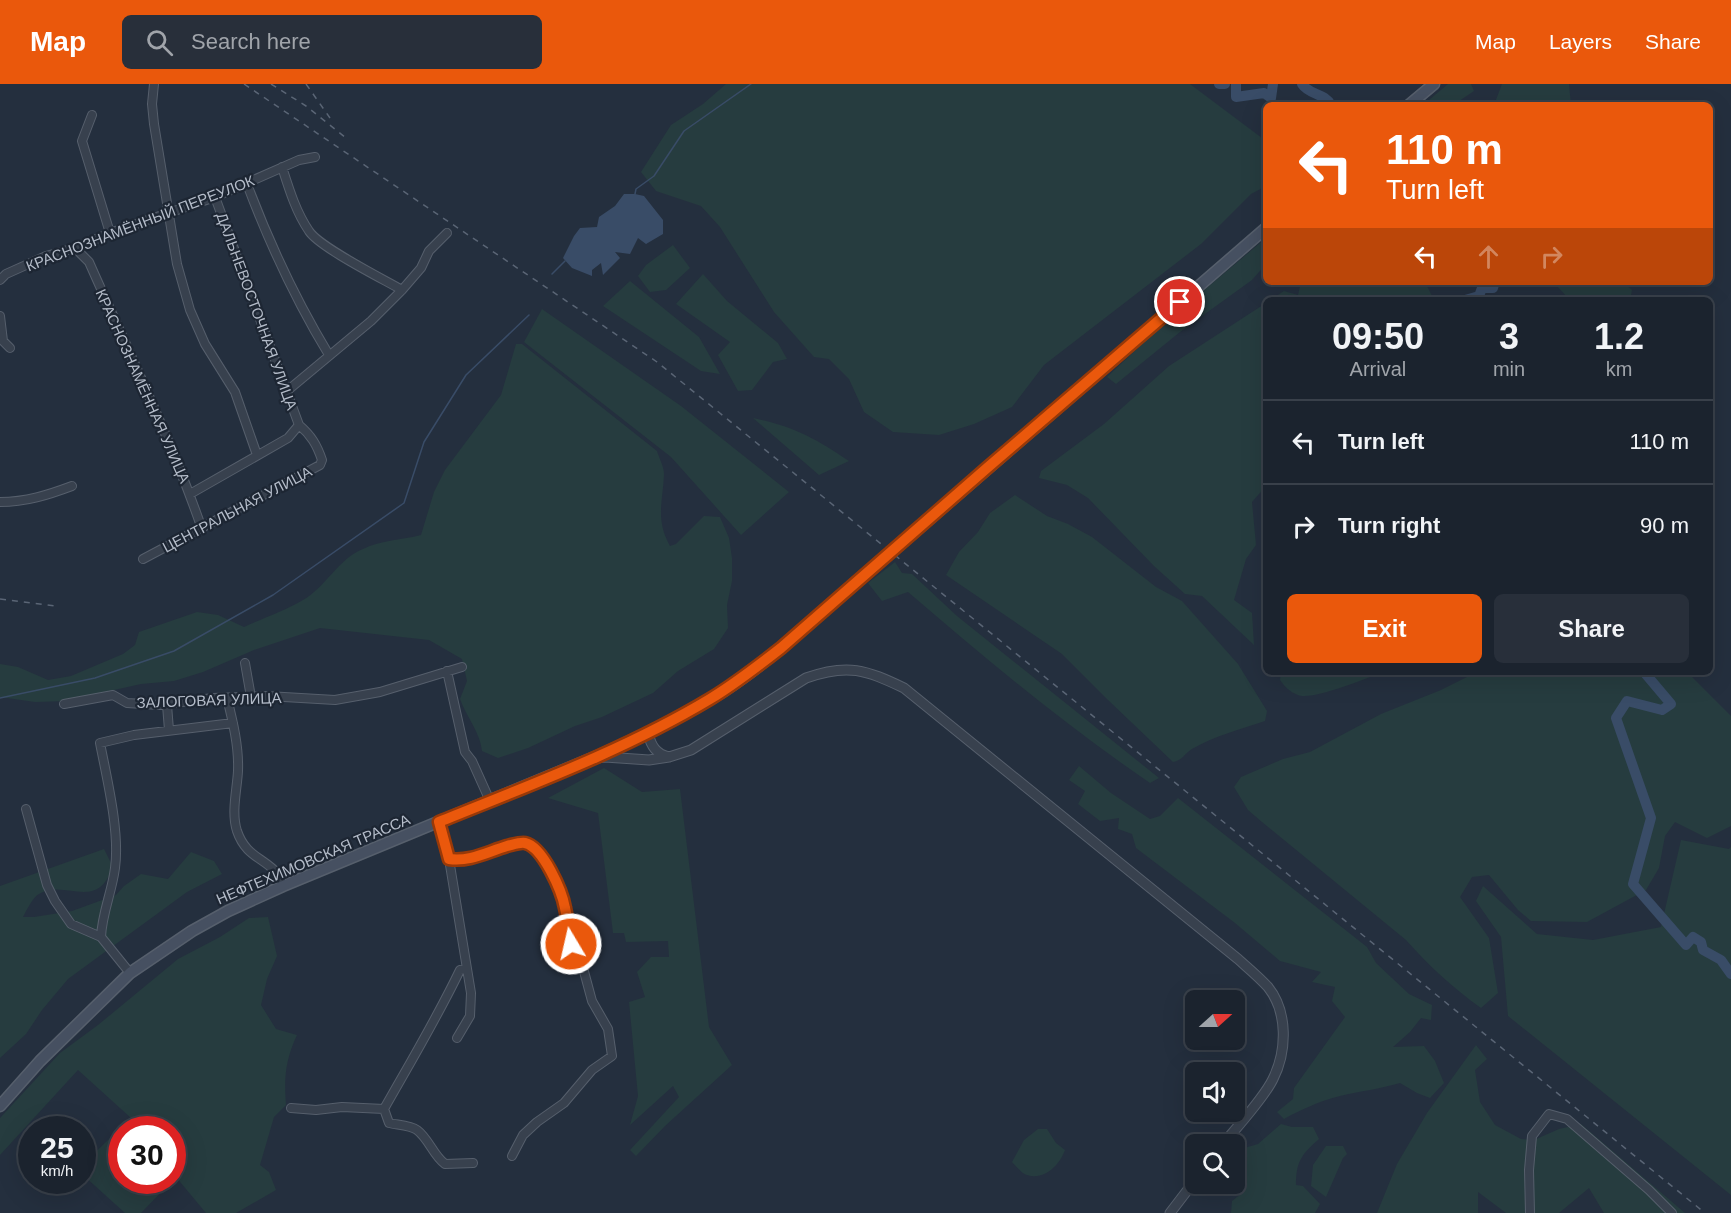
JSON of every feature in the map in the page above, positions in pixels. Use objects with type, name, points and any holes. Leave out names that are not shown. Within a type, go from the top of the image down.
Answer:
[{"type":"main road","points":[[1413,102],[1434,84]]},
{"type":"main road","name":"НЕФТЕХИМОВСКАЯ ТРАССА","points":[[0,1106],[40,1061],[130,973],[192,931],[228,911],[283,886],[648,733],[711,699],[747,675],[1263,231]]},
{"type":"street","points":[[154,84],[152,104],[154,124],[177,264],[190,310],[205,344],[235,392],[257,455]]},
{"type":"street","points":[[92,115],[82,141],[110,233]]},
{"type":"street","name":"КРАСНОЗНАМЁННЫЙ ПЕРЕУЛОК","points":[[0,280],[6,274],[46,256],[75,248],[110,233],[215,197],[299,160],[315,158]]},
{"type":"street","points":[[282,167],[294,202],[309,233],[402,290]]},
{"type":"street","points":[[247,184],[291,290],[329,355]]},
{"type":"street","name":"ДАЛЬНЕВОСТОЧНАЯ УЛИЦА","points":[[215,197],[298,425]]},
{"type":"street","points":[[287,391],[371,321],[421,268],[429,251],[447,233]]},
{"type":"street","name":"КРАСНОЗНАМЁННАЯ УЛИЦА","points":[[75,248],[88,261],[138,371],[202,528]]},
{"type":"street","points":[[0,315],[1,342],[10,348]]},
{"type":"street","points":[[190,494],[288,438],[298,425]]},
{"type":"street","name":"ЦЕНТРАЛЬНАЯ УЛИЦА","points":[[143,558],[320,465],[322,460],[316,444],[298,425]]},
{"type":"street","points":[[0,501],[17,502],[45,496],[72,486]]},
{"type":"street","points":[[245,663],[251,697]]},
{"type":"street","name":"ЗАЛОГОВАЯ УЛИЦА","points":[[64,704],[113,694],[127,703],[167,705],[187,700],[251,697],[335,700],[380,692],[462,667]]},
{"type":"street","points":[[590,759],[605,757],[649,760],[691,750],[806,678],[826,671],[857,669],[904,688],[1238,958],[1269,988],[1283,1023],[1281,1057],[1269,1085],[1231,1134]]},
{"type":"street","points":[[447,671],[465,752],[472,761],[490,801]]},
{"type":"street","points":[[227,698],[233,723],[238,771],[234,805],[237,830],[254,857],[278,874],[283,886]]},
{"type":"street","points":[[167,705],[169,730]]},
{"type":"street","points":[[101,937],[102,920],[115,868],[116,852],[111,800],[100,743],[169,730],[233,723]]},
{"type":"street","points":[[648,733],[654,749],[660,755],[669,757]]},
{"type":"street","points":[[26,808],[47,885],[55,901],[71,924],[101,937],[130,973]]},
{"type":"street","points":[[439,822],[449,859],[471,993],[470,1016],[457,1038]]},
{"type":"street","points":[[449,859],[474,858],[510,845],[524,843],[534,847],[552,872],[565,905],[571,944],[582,964],[592,1001],[608,1029],[612,1056],[592,1070],[564,1103],[523,1135],[512,1156]]},
{"type":"street","points":[[466,969],[460,970],[384,1109],[389,1123],[416,1129],[445,1164],[473,1163]]},
{"type":"street","points":[[291,1108],[384,1109]]},
{"type":"street","points":[[1530,1213],[1529,1170],[1532,1136],[1549,1114],[1567,1119],[1672,1213]]},
{"type":"street","points":[[1170,1213],[1185,1193]]},
{"type":"green space","points":[[726,84],[1190,84],[1263,139],[1263,188],[1251,194],[1201,244],[1044,365],[1012,407],[974,424],[939,435],[893,432],[864,412],[849,379],[829,359],[814,357],[774,312],[720,227],[701,206],[656,191],[641,172],[671,125],[703,104]]},
{"type":"green space","points":[[1448,84],[1471,84],[1474,91],[1458,102],[1427,102]]},
{"type":"green space","points":[[1502,84],[1569,84],[1571,102],[1542,102],[1541,100],[1539,102],[1495,102]]},
{"type":"green space","points":[[1263,241],[1263,267],[1252,280],[1180,332],[1116,384],[1107,377],[1157,330]]},
{"type":"green space","points":[[673,245],[690,268],[666,290],[650,292],[638,276],[646,265]]},
{"type":"green space","points":[[703,274],[727,301],[778,343],[787,359],[773,362],[752,390],[738,391],[718,355],[730,342],[676,304]]},
{"type":"green space","points":[[630,281],[699,337],[720,374],[701,371],[603,306]]},
{"type":"green space","points":[[1300,285],[1426,285],[1432,297],[1275,297],[1284,291],[1298,295]]},
{"type":"green space","points":[[1556,285],[1626,285],[1632,290],[1631,297],[1567,297]]},
{"type":"green space","points":[[1263,305],[1263,489],[1252,502],[1256,545],[1246,559],[1234,600],[1252,613],[1254,645],[1202,596],[1185,594],[1154,566],[1088,498],[1067,485],[1039,478],[1041,471],[1104,424],[1169,366]]},
{"type":"green space","points":[[542,309],[681,406],[789,492],[741,535],[671,457],[524,342]]},
{"type":"green space","points":[[516,344],[522,344],[657,451],[664,474],[661,519],[670,546],[676,544],[704,516],[720,517],[729,538],[732,581],[727,605],[728,628],[714,649],[678,671],[653,693],[602,717],[498,758],[482,751],[479,738],[460,699],[467,681],[462,659],[429,640],[320,628],[254,650],[203,672],[174,681],[141,684],[65,701],[35,702],[0,697],[0,664],[18,667],[48,680],[71,676],[123,654],[135,645],[139,632],[197,612],[218,615],[244,627],[303,600],[319,588],[346,559],[354,554],[377,544],[421,535],[434,492],[445,470],[501,395]]},
{"type":"green space","points":[[753,418],[803,434],[849,461],[819,475]]},
{"type":"green space","points":[[1015,495],[1047,516],[1092,537],[1156,587],[1182,601],[1238,664],[1267,711],[1265,721],[1209,740],[1173,762],[1062,654],[946,575],[959,552],[978,532],[990,513]]},
{"type":"green space","points":[[895,562],[902,573],[912,574],[957,616],[1159,778],[1150,783],[1087,738],[996,667],[908,592],[882,601],[868,583]]},
{"type":"green space","points":[[1281,675],[1375,675],[1340,688],[1305,696],[1290,691],[1280,680]]},
{"type":"green space","points":[[1471,675],[1690,675],[1731,716],[1731,826],[1707,838],[1675,822],[1665,836],[1659,868],[1646,890],[1587,922],[1531,921],[1518,910],[1489,875],[1472,877],[1460,897],[1489,938],[1498,993],[1481,1008],[1423,959],[1406,940],[1248,810],[1234,787],[1241,777],[1283,759],[1310,752],[1381,714],[1441,690]]},
{"type":"green space","points":[[1079,766],[1111,793],[1150,819],[1160,816],[1178,798],[1367,947],[1376,963],[1409,994],[1432,1005],[1431,1020],[1421,1018],[1410,1032],[1393,1047],[1424,1046],[1435,1061],[1444,1083],[1430,1098],[1400,1083],[1333,1098],[1284,1119],[1277,1112],[1293,1099],[1294,1088],[1345,1017],[1332,1001],[1335,987],[1312,982],[1321,972],[1280,961],[1235,923],[1136,848],[1132,834],[1118,829],[1119,818],[1100,821],[1078,804],[1085,791],[1069,780]]},
{"type":"green space","points":[[604,768],[642,792],[680,789],[709,1027],[732,1065],[665,1126],[636,1156],[630,1150],[679,1097],[673,1086],[630,1125],[638,1096],[629,1002],[645,997],[637,972],[651,957],[669,957],[668,941],[626,942],[624,933],[613,933],[598,813],[548,798]]},
{"type":"green space","points":[[1681,840],[1729,849],[1731,847],[1731,1195],[1508,1016],[1501,937],[1476,901],[1483,886],[1537,934],[1593,940],[1661,927]]},
{"type":"green space","points":[[104,849],[113,867],[106,881],[98,888],[89,892],[49,890],[39,894],[32,901],[23,917],[72,911],[116,895],[141,874],[168,879],[191,852],[214,861],[222,874],[187,892],[68,979],[42,1010],[26,1034],[0,1058],[0,886]]},
{"type":"green space","points":[[268,917],[277,956],[267,979],[261,1005],[276,1029],[297,1035],[286,1070],[286,1105],[274,1117],[260,1165],[269,1172],[276,1190],[236,1213],[206,1213],[186,1189],[186,1116],[129,1116],[78,1070],[36,1116],[18,1116],[18,1135],[0,1155],[0,1118],[60,1053],[178,959],[220,937],[249,918]]},
{"type":"green space","points":[[1476,1045],[1487,1059],[1475,1070],[1480,1102],[1495,1125],[1521,1139],[1534,1140],[1559,1129],[1581,1124],[1685,1213],[1604,1213],[1589,1188],[1559,1213],[1506,1213],[1478,1192],[1478,1213],[1377,1213],[1397,1164],[1427,1113]]},
{"type":"green space","points":[[1281,1124],[1292,1127],[1313,1127],[1319,1139],[1301,1159],[1297,1170],[1296,1185],[1303,1186],[1320,1204],[1315,1213],[1231,1213],[1232,1201],[1241,1194],[1245,1194],[1245,1148],[1258,1144]]},
{"type":"green space","points":[[1038,1129],[1047,1129],[1056,1143],[1065,1150],[1056,1166],[1051,1170],[1040,1176],[1027,1175],[1012,1162],[1024,1140]]},
{"type":"green space","points":[[108,1140],[108,1194],[159,1194],[141,1213],[125,1213],[96,1187],[96,1152]]},
{"type":"green space","points":[[1326,1146],[1343,1146],[1347,1154],[1343,1158],[1326,1197],[1311,1186],[1313,1165]]},
{"type":"water","points":[[624,194],[644,196],[663,220],[663,234],[646,244],[638,238],[630,254],[615,252],[620,258],[603,275],[601,263],[592,270],[592,276],[572,268],[563,258],[574,236],[580,228],[597,227],[599,217],[615,206]]},
{"type":"waterway","points":[[635,194],[636,189],[654,176],[684,131],[751,84]]},
{"type":"waterway","points":[[1219,84],[1225,84]]},
{"type":"waterway","points":[[1236,84],[1236,97],[1264,93],[1271,98],[1273,84]]},
{"type":"waterway","points":[[1302,84],[1329,102]]},
{"type":"waterway","points":[[552,274],[565,261]]},
{"type":"waterway","points":[[1476,297],[1479,296],[1482,288],[1493,288],[1494,285]]},
{"type":"waterway","points":[[0,698],[95,678],[174,651],[273,595],[404,503],[424,442],[466,375],[529,315]]},
{"type":"waterway","points":[[1647,675],[1671,704],[1662,710],[1627,701],[1616,718],[1651,818],[1633,884],[1686,945],[1693,937],[1701,942],[1703,950],[1721,960],[1731,974]]},
{"type":"railway","points":[[244,84],[657,362],[1705,1213]]},
{"type":"railway","points":[[271,84],[306,106],[346,138]]},
{"type":"railway","points":[[306,84],[330,118]]},
{"type":"railway","points":[[0,599],[55,606]]},
{"type":"route","points":[[571,944],[565,905],[552,872],[534,847],[524,843],[510,845],[474,858],[449,859],[439,822],[648,733],[711,699],[747,675],[1180,302]]}]
